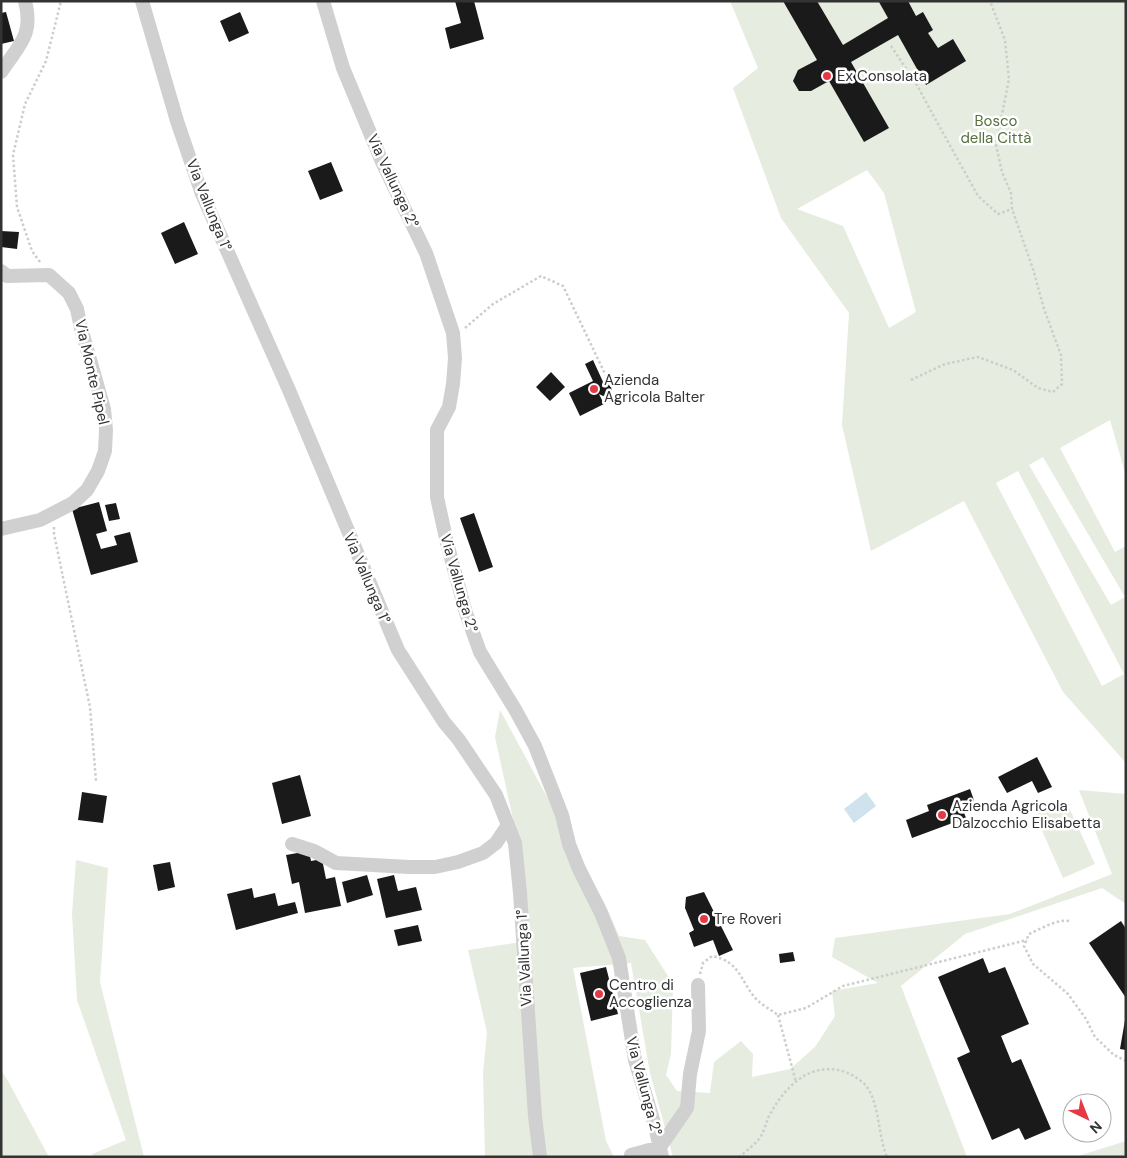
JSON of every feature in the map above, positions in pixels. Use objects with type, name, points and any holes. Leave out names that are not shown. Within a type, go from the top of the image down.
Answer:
[{"type":"street","points":[[1,72],[26,36],[28,14],[25,1]]},
{"type":"street","name":"Via Vallunga 1°","points":[[142,1],[177,121],[202,194],[288,390],[398,650],[444,722],[459,740],[496,795],[515,843],[520,892],[531,1071],[540,1157]]},
{"type":"street","name":"Via Vallunga 2°","points":[[323,1],[343,68],[383,164],[426,253],[453,333],[455,358],[453,384],[449,407],[437,430],[437,497],[466,613],[480,652],[535,746],[562,815],[569,844],[601,913],[618,958],[635,1060],[661,1152]]},
{"type":"street","points":[[1,272],[7,276],[49,275]]},
{"type":"street","name":"Via Monte Pipel","points":[[1,529],[40,520],[73,503],[90,484],[98,471],[104,451],[106,430],[104,409],[81,328],[78,309],[69,293],[49,275]]},
{"type":"street","points":[[292,844],[314,851],[336,863],[435,867],[458,862],[483,853],[496,843],[508,825]]},
{"type":"street","points":[[631,1155],[661,1152],[687,1108],[690,1074],[700,1031],[698,986]]},
{"type":"path","points":[[49,275],[32,251],[17,207],[13,155],[25,104],[46,61],[61,1]]},
{"type":"path","points":[[911,380],[945,364],[978,357],[1013,370],[1038,388],[1053,392],[1062,384],[1061,354],[1044,309],[1033,269],[1012,209],[1011,193],[1002,172],[996,145],[1009,79],[1005,40],[990,1]]},
{"type":"path","points":[[891,46],[917,84],[978,196],[998,214],[1012,209]]},
{"type":"path","points":[[465,334],[465,326],[493,304],[541,276],[563,286],[608,380]]},
{"type":"path","points":[[54,513],[54,534],[90,707],[96,781]]},
{"type":"path","points":[[1069,921],[1050,925],[1029,934],[1024,946],[1033,964],[1068,994],[1086,1019],[1095,1037],[1114,1055],[1126,1061]]},
{"type":"path","points":[[778,1015],[806,1008],[843,986],[1027,940]]},
{"type":"path","points":[[698,986],[703,963],[712,956],[726,959],[741,976],[758,1001],[778,1015],[796,1082]]},
{"type":"path","points":[[739,1157],[761,1137],[769,1118],[788,1089],[818,1069],[844,1072],[856,1078],[867,1087],[876,1108],[880,1133],[887,1157]]},
{"type":"green space","name":"Bosco della Città","points":[[730,1],[1126,1],[1126,476],[1110,420],[1060,448],[1115,552],[1126,546],[1126,763],[1063,692],[964,501],[871,551],[842,425],[849,313],[781,218],[733,88],[758,68]],"holes":[[[867,170],[884,193],[916,312],[889,328],[843,226],[797,209]],[[1043,457],[1125,597],[1111,605],[1029,465]],[[1018,471],[1124,674],[1102,686],[996,483]]]},
{"type":"green space","points":[[500,710],[605,904],[619,936],[645,940],[673,984],[671,1054],[666,1075],[677,1091],[710,1093],[714,1062],[741,1041],[753,1054],[752,1077],[790,1069],[815,1047],[835,1016],[832,991],[878,983],[832,957],[835,938],[1010,914],[1112,874],[1079,790],[1126,794],[1126,904],[1102,888],[965,934],[901,986],[967,1157],[673,1157],[650,1073],[631,963],[573,968],[606,1141],[614,1157],[485,1157],[483,1073],[487,1032],[468,950],[528,941],[518,842],[495,737]]},
{"type":"green space","points":[[1066,801],[1095,864],[1063,878],[1035,815]]},
{"type":"green space","points":[[76,860],[108,868],[100,982],[144,1157],[94,1157],[92,1154],[126,1140],[77,1000],[72,914]]},
{"type":"green space","points":[[1,1070],[8,1081],[49,1157],[1,1157]]},
{"type":"green space","points":[[1126,1141],[1126,1157],[1075,1157]]},
{"type":"water","points":[[866,792],[876,806],[854,823],[844,809]]},
{"type":"building","points":[[455,1],[474,1],[484,39],[450,49],[445,28],[461,23]]},
{"type":"building","name":"Ex Consolata","points":[[783,1],[817,1],[843,45],[888,18],[879,2],[908,1],[916,16],[923,12],[933,30],[928,33],[938,48],[953,39],[966,61],[926,85],[898,35],[851,62],[889,128],[864,142],[829,81],[811,91],[799,91],[793,81],[798,70],[817,60]]},
{"type":"building","points":[[6,12],[14,41],[1,44],[1,13]]},
{"type":"building","points":[[240,12],[249,33],[229,42],[220,21]]},
{"type":"building","points":[[331,162],[343,191],[320,200],[308,171]]},
{"type":"building","points":[[184,222],[198,254],[175,264],[161,233]]},
{"type":"building","points":[[1,231],[19,232],[17,249],[1,247]]},
{"type":"building","name":"Azienda Agricola Balter","points":[[593,360],[604,384],[608,384],[612,391],[610,394],[603,396],[599,394],[604,404],[580,416],[569,393],[593,381],[585,364]]},
{"type":"building","points":[[551,372],[565,387],[550,401],[536,387]]},
{"type":"building","points":[[99,502],[107,531],[96,534],[101,549],[117,545],[114,536],[130,532],[138,562],[91,575],[72,509]]},
{"type":"building","points":[[116,503],[120,519],[109,521],[105,505]]},
{"type":"building","points":[[474,513],[493,567],[479,572],[460,518]]},
{"type":"building","points":[[1037,757],[1052,787],[1038,793],[1032,781],[1007,793],[998,777]]},
{"type":"building","points":[[300,775],[311,816],[282,824],[272,783]]},
{"type":"building","name":"Azienda Agricola Dalzocchio Elisabetta","points":[[970,789],[976,806],[963,810],[966,818],[912,838],[906,820],[929,811],[927,805]]},
{"type":"building","points":[[82,792],[107,796],[103,823],[78,820]]},
{"type":"building","points":[[309,851],[311,861],[322,859],[326,879],[335,877],[341,906],[305,913],[299,882],[292,884],[286,855]]},
{"type":"building","points":[[170,862],[175,887],[158,891],[153,865]]},
{"type":"building","points":[[367,875],[373,895],[347,903],[342,882]]},
{"type":"building","points":[[394,875],[398,891],[416,887],[422,910],[386,918],[377,879]]},
{"type":"building","points":[[252,888],[254,898],[275,893],[278,906],[295,902],[298,913],[236,930],[227,894]]},
{"type":"building","name":"Tre Roveri","points":[[704,892],[733,950],[719,956],[713,940],[694,947],[689,933],[694,930],[685,908],[686,897]]},
{"type":"building","points":[[1121,921],[1126,929],[1126,998],[1089,943]]},
{"type":"building","points":[[418,925],[422,941],[398,946],[394,930]]},
{"type":"building","points":[[793,952],[795,961],[780,963],[779,954]]},
{"type":"building","points":[[983,958],[989,973],[1005,967],[1029,1024],[1001,1036],[1012,1063],[1021,1059],[1051,1129],[1025,1140],[1019,1128],[992,1140],[957,1058],[970,1052],[938,977]]},
{"type":"building","name":"Centro di Accoglienza","points":[[606,967],[618,1014],[591,1021],[580,973]]},
{"type":"building","points":[[1126,1020],[1126,1050],[1120,1049]]},
{"type":"place","name":"Ex Consolata","points":[[827,76]]},
{"type":"place","name":"Azienda Agricola Balter","points":[[594,389]]},
{"type":"place","name":"Azienda Agricola Dalzocchio Elisabetta","points":[[942,815]]},
{"type":"place","name":"Tre Roveri","points":[[704,919]]},
{"type":"place","name":"Centro di Accoglienza","points":[[599,994]]}]
